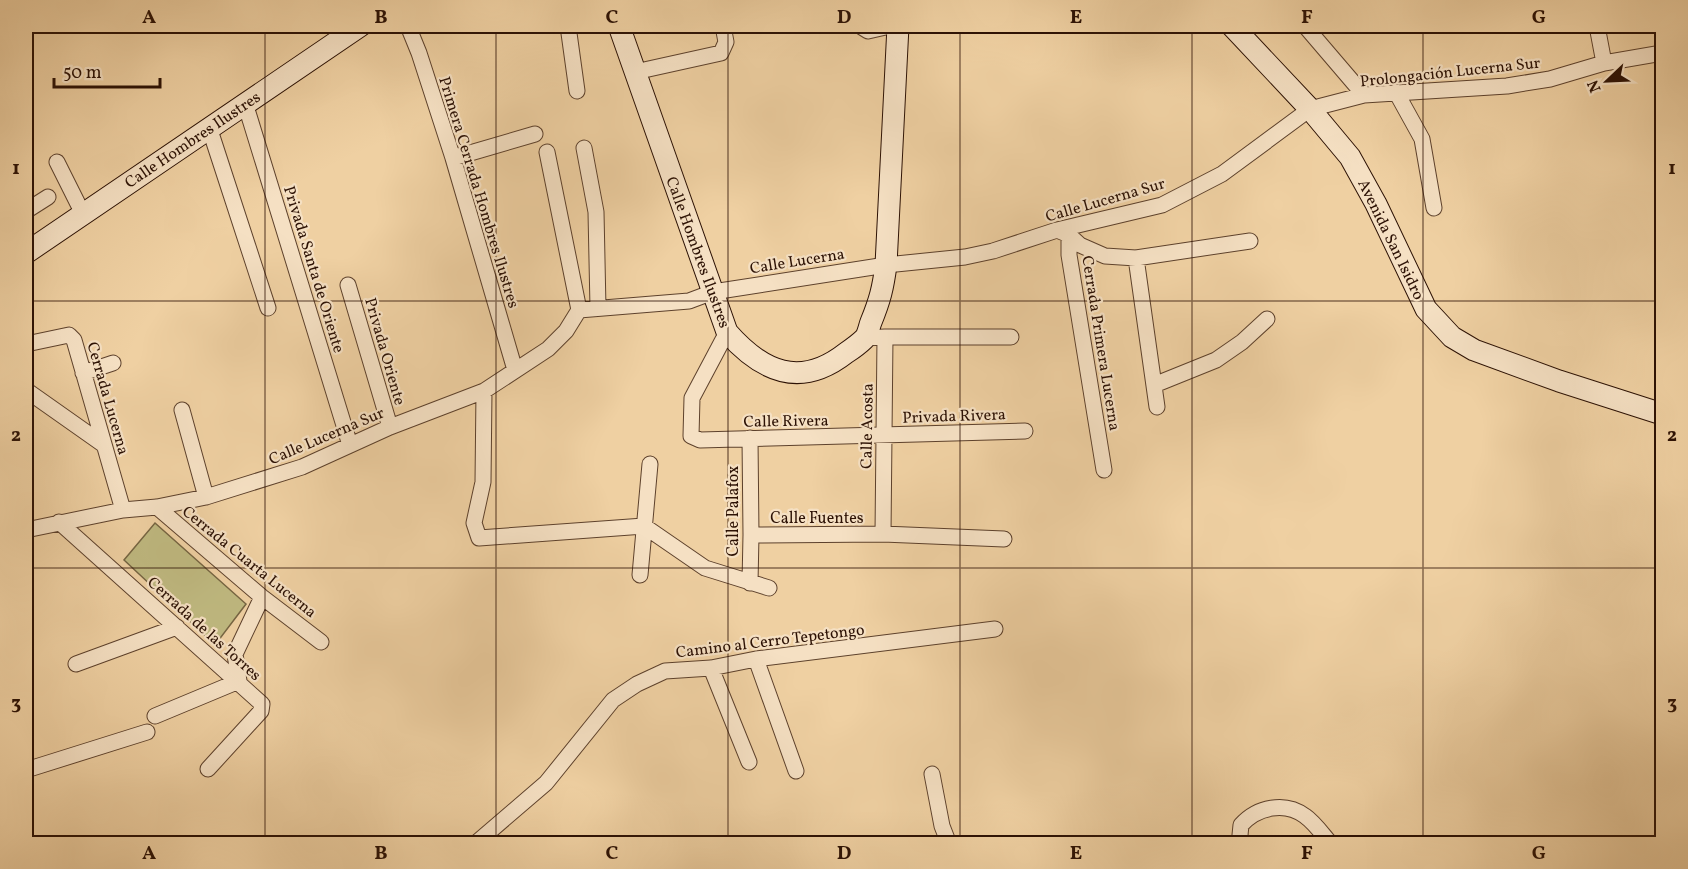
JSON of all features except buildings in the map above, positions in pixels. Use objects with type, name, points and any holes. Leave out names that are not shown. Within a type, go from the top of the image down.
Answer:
[{"type":"main road","name":"Calle Hombres Ilustres","points":[[26,253],[360,26]]},
{"type":"main road","name":"Calle Hombres Ilustres","points":[[619,26],[727,332],[744,351],[766,366],[789,373],[812,372],[835,362],[875,338],[886,265],[898,26]]},
{"type":"main road","name":"Avenida San Isidro","points":[[1232,26],[1310,109],[1350,156],[1376,204],[1426,309],[1452,337],[1474,350],[1559,381],[1662,414]]},
{"type":"street","name":"Primera Cerrada Hombres Ilustres","points":[[408,26],[453,158],[515,370]]},
{"type":"street","points":[[568,26],[578,91]]},
{"type":"street","points":[[635,72],[721,53],[726,42],[723,26]]},
{"type":"street","points":[[860,26],[868,31],[890,26]]},
{"type":"street","points":[[1305,26],[1364,95]]},
{"type":"street","points":[[1597,26],[1604,63]]},
{"type":"street","name":"Prolongación Lucerna Sur","points":[[1310,109],[1364,95],[1507,86],[1550,79],[1604,63],[1662,53]]},
{"type":"street","points":[[1396,92],[1422,139],[1434,208]]},
{"type":"street","name":"Privada Santa de Oriente","points":[[245,103],[350,445]]},
{"type":"street","name":"Calle Lucerna Sur","points":[[886,265],[965,257],[993,251],[1162,205],[1222,174],[1310,109]]},
{"type":"street","points":[[209,127],[268,308]]},
{"type":"street","points":[[453,158],[535,134]]},
{"type":"street","points":[[584,148],[597,212],[598,308]]},
{"type":"street","points":[[547,152],[579,310],[689,301],[713,292]]},
{"type":"street","points":[[57,162],[83,214]]},
{"type":"street","points":[[26,211],[48,197]]},
{"type":"street","points":[[1063,233],[1080,245],[1105,256],[1136,258],[1250,241]]},
{"type":"street","name":"Cerrada Primera Lucerna","points":[[1063,233],[1070,255],[1104,470]]},
{"type":"street","points":[[1136,258],[1157,407]]},
{"type":"street","name":"Calle Lucerna","points":[[713,292],[886,265]]},
{"type":"street","name":"Privada Oriente","points":[[348,285],[390,427]]},
{"type":"street","name":"Calle Lucerna Sur","points":[[26,530],[123,510],[157,507],[206,497],[302,467],[390,427],[484,391],[548,350],[566,331],[579,310]]},
{"type":"street","points":[[1154,385],[1216,360],[1242,342],[1267,319]]},
{"type":"street","name":"Calle Rivera","points":[[727,332],[693,398],[691,436],[700,440],[884,436]]},
{"type":"street","name":"Cerrada Lucerna","points":[[31,343],[69,335],[74,340],[123,510]]},
{"type":"street","points":[[875,338],[1011,337]]},
{"type":"street","name":"Calle Acosta","points":[[875,338],[884,436],[883,534]]},
{"type":"street","points":[[83,373],[113,363]]},
{"type":"street","points":[[26,390],[104,445]]},
{"type":"street","points":[[484,391],[483,482],[474,523],[479,538],[644,526],[705,568],[769,588]]},
{"type":"street","points":[[182,410],[206,497]]},
{"type":"street","name":"Privada Rivera","points":[[884,436],[1025,431]]},
{"type":"street","name":"Calle Palafox","points":[[750,438],[750,583]]},
{"type":"street","points":[[640,575],[650,464]]},
{"type":"street","name":"Cerrada Cuarta Lucerna","points":[[157,507],[261,597],[321,642]]},
{"type":"street","name":"Cerrada de las Torres","points":[[59,522],[262,704],[261,711],[207,769]]},
{"type":"street","name":"Calle Fuentes","points":[[751,535],[883,534],[1004,539]]},
{"type":"street","points":[[154,716],[238,681],[235,654],[261,597]]},
{"type":"street","points":[[76,664],[177,627]]},
{"type":"street","name":"Camino al Cerro Tepetongo","points":[[475,843],[546,783],[613,700],[637,684],[666,671],[711,668],[756,659],[995,629]]},
{"type":"street","points":[[756,659],[796,771]]},
{"type":"street","points":[[711,668],[749,762]]},
{"type":"street","points":[[26,770],[147,732]]},
{"type":"street","points":[[932,774],[942,826],[949,843]]},
{"type":"street","points":[[1242,843],[1241,825],[1248,817],[1257,812],[1277,808],[1292,810],[1305,816],[1331,843]]},
{"type":"shaded area","points":[[155,523],[246,604],[215,645],[124,560]]}]
